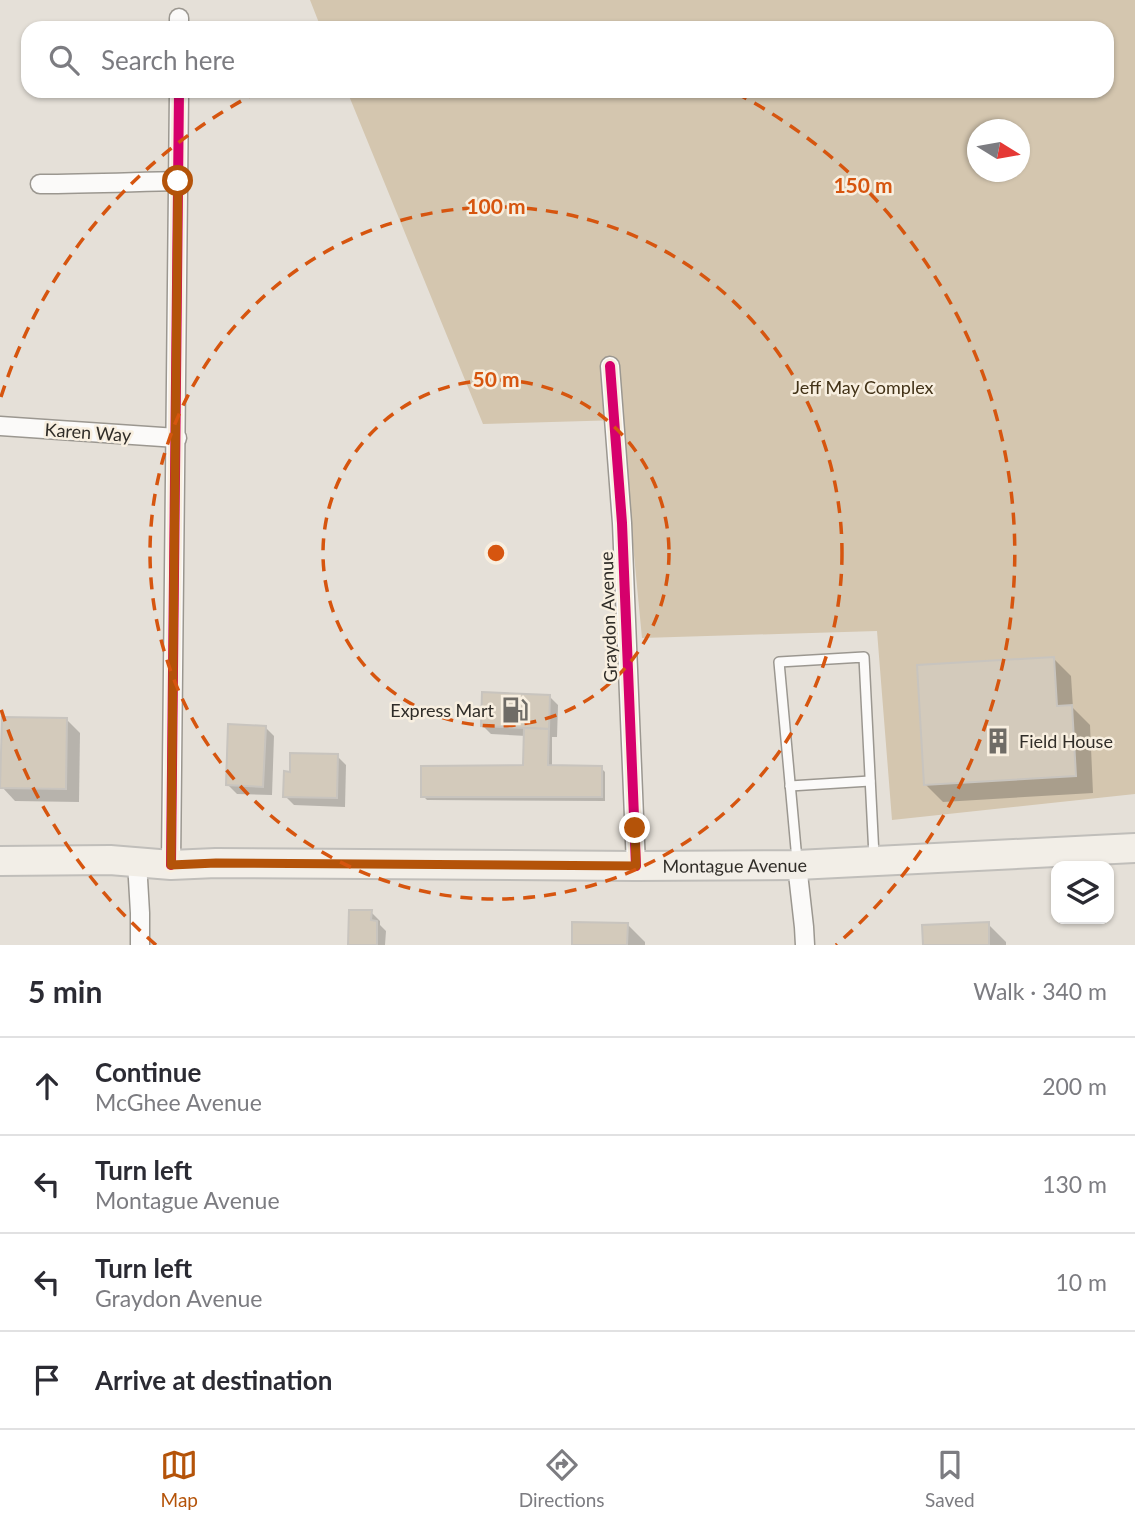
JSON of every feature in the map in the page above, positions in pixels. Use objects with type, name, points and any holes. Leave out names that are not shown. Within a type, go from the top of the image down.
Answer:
[{"type":"main road","name":"Montague Avenue","points":[[0,861],[110,860],[171,865],[797,865],[1135,848]]},
{"type":"street","points":[[171,865],[179,98]]},
{"type":"street","points":[[40,184],[178,181]]},
{"type":"street","name":"Graydon Avenue","points":[[610,366],[622,523],[636,866]]},
{"type":"street","name":"Karen Way","points":[[0,426],[177,438]]},
{"type":"street","points":[[137,862],[140,945]]},
{"type":"street","points":[[797,865],[805,945]]},
{"type":"lane","points":[[797,865],[779,662],[863,657],[874,861]]},
{"type":"lane","points":[[790,786],[870,781]]},
{"type":"green space","name":"Jeff May Complex","points":[[310,0],[1135,0],[1135,794],[892,820],[877,631],[642,638],[621,420],[483,424],[350,98],[1114,98],[1114,21],[318,21]]},
{"type":"building","name":"Field House","points":[[1054,657],[1057,706],[1072,705],[1076,776],[924,785],[917,665]]},
{"type":"building","name":"Express Mart","points":[[482,692],[550,695],[549,729],[481,726]]},
{"type":"building","points":[[2,717],[67,718],[66,789],[0,788]]},
{"type":"building","points":[[228,724],[266,726],[263,787],[226,785]]},
{"type":"building","points":[[524,728],[549,729],[548,765],[602,766],[602,797],[421,797],[421,766],[523,765]]},
{"type":"building","points":[[290,753],[338,754],[337,798],[283,797],[284,771],[290,772]]},
{"type":"building","points":[[349,910],[372,910],[371,920],[377,921],[377,945],[348,945]]},
{"type":"building","points":[[572,922],[628,923],[627,945],[572,945]]},
{"type":"building","points":[[989,922],[989,945],[923,945],[922,925]]},
{"type":"cycle path","points":[[171,865],[179,98]]},
{"type":"cycle path","points":[[610,366],[622,523],[636,866]]},
{"type":"place","name":"Express Mart","points":[[515,710]]},
{"type":"place","name":"Field House","points":[[998,741]]},
{"type":"route","points":[[178,181],[171,865],[636,866],[635,828]]}]
